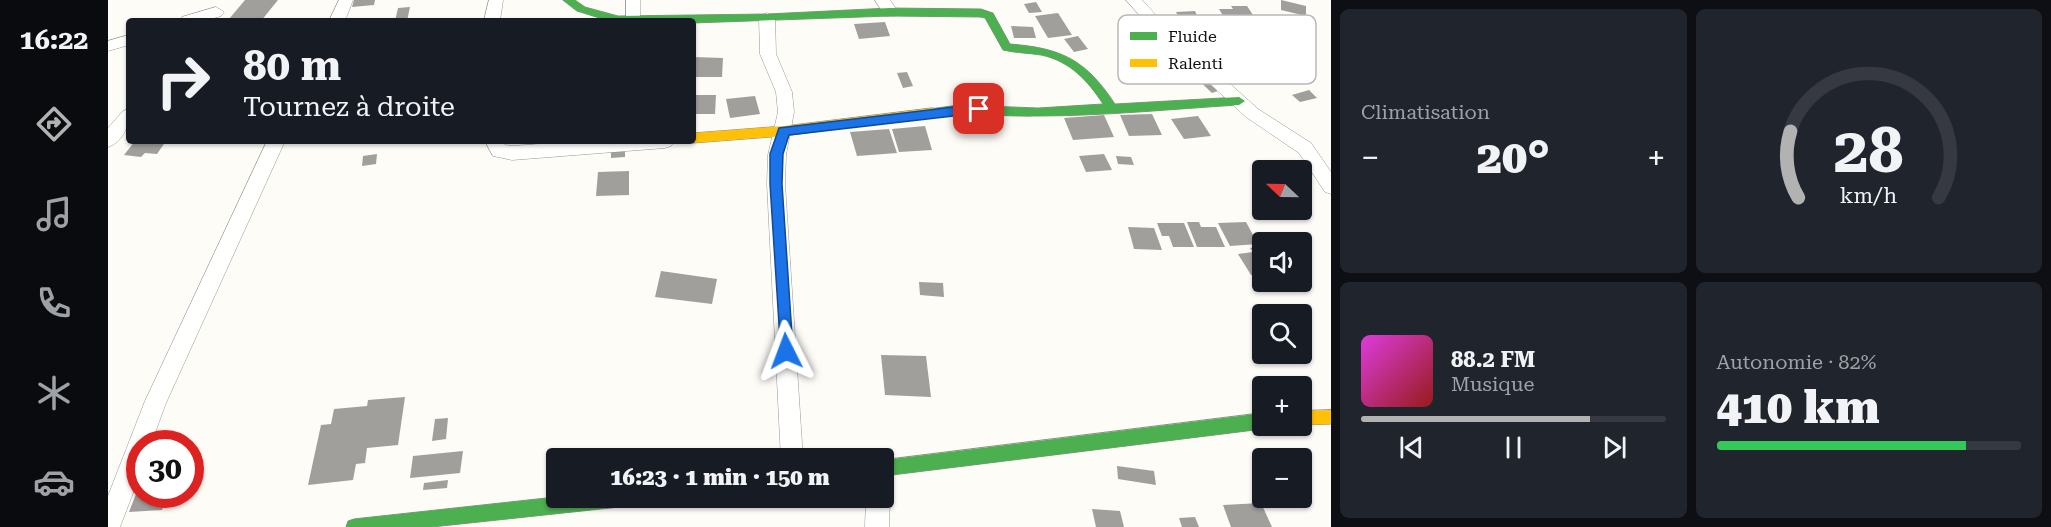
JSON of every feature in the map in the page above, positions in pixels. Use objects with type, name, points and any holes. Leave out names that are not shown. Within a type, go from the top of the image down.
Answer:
[{"type":"street","points":[[338,18],[346,0]]},
{"type":"street","points":[[493,18],[496,0]]},
{"type":"street","points":[[568,0],[581,9],[605,18]]},
{"type":"street","points":[[633,0],[633,18]]},
{"type":"street","points":[[1133,0],[1147,15]]},
{"type":"street","points":[[696,19],[767,18],[886,6],[985,14],[989,16],[1007,47],[1046,50],[1081,65],[1092,75],[1112,109]]},
{"type":"street","points":[[196,18],[216,11]]},
{"type":"street","points":[[767,18],[768,54],[784,92],[784,131],[777,154],[776,184],[791,448]]},
{"type":"street","points":[[108,46],[126,41]]},
{"type":"street","points":[[1220,84],[1258,118],[1297,142],[1331,187]]},
{"type":"street","points":[[696,138],[784,131],[959,109],[1038,112],[1239,101]]},
{"type":"street","points":[[108,140],[126,119]]},
{"type":"street","points":[[108,527],[156,401],[275,144]]},
{"type":"street","points":[[496,144],[499,151],[512,153],[627,144]]},
{"type":"street","points":[[1312,418],[1331,417]]},
{"type":"street","points":[[894,467],[1252,422]]},
{"type":"street","points":[[354,527],[546,507]]},
{"type":"street","points":[[877,527],[878,508]]},
{"type":"building","points":[[245,0],[278,0],[263,18],[230,18]]},
{"type":"building","points":[[354,0],[375,0],[374,5],[352,7]]},
{"type":"building","points":[[1281,0],[1306,6],[1306,15],[1302,15],[1281,10]]},
{"type":"building","points":[[1036,2],[1042,12],[1029,13],[1024,4]]},
{"type":"building","points":[[1231,6],[1247,6],[1253,15],[1223,15],[1219,9],[1233,9]]},
{"type":"building","points":[[410,7],[408,18],[396,18],[398,8]]},
{"type":"building","points":[[1195,11],[1197,15],[1178,15],[1176,12]]},
{"type":"building","points":[[1058,13],[1072,35],[1048,38],[1035,16]]},
{"type":"building","points":[[885,22],[890,36],[859,39],[854,24]]},
{"type":"building","points":[[1011,26],[1033,27],[1036,38],[1014,38]]},
{"type":"building","points":[[1078,36],[1088,49],[1074,52],[1064,39]]},
{"type":"building","points":[[696,57],[723,58],[722,77],[696,77]]},
{"type":"building","points":[[907,72],[913,86],[903,88],[897,73]]},
{"type":"building","points":[[1203,84],[1218,84],[1223,89],[1212,93]]},
{"type":"building","points":[[1309,90],[1317,98],[1300,102],[1292,95]]},
{"type":"building","points":[[696,95],[716,95],[715,114],[696,114]]},
{"type":"building","points":[[755,96],[760,114],[730,118],[726,99]]},
{"type":"building","points":[[1152,114],[1162,135],[1129,136],[1120,115]]},
{"type":"building","points":[[1104,115],[1114,137],[1073,140],[1064,118]]},
{"type":"building","points":[[1198,116],[1211,136],[1184,139],[1171,119]]},
{"type":"building","points":[[925,126],[932,150],[899,152],[892,129]]},
{"type":"building","points":[[889,129],[897,153],[857,156],[850,132]]},
{"type":"building","points":[[133,144],[164,144],[157,154],[145,153],[141,157],[124,155]]},
{"type":"building","points":[[625,151],[625,157],[611,158],[611,152]]},
{"type":"building","points":[[377,154],[376,164],[362,166],[363,156]]},
{"type":"building","points":[[1104,154],[1112,170],[1086,172],[1079,156]]},
{"type":"building","points":[[1116,156],[1131,157],[1134,165],[1118,164]]},
{"type":"building","points":[[629,171],[629,195],[596,196],[598,172]]},
{"type":"building","points":[[1187,222],[1199,222],[1201,227],[1216,227],[1225,247],[1197,247]]},
{"type":"building","points":[[1246,222],[1252,233],[1252,244],[1230,246],[1218,223]]},
{"type":"building","points":[[1157,223],[1184,223],[1194,247],[1173,247],[1169,236],[1162,236]]},
{"type":"building","points":[[1128,227],[1154,228],[1162,250],[1134,249]]},
{"type":"building","points":[[1252,252],[1252,275],[1251,275],[1238,254]]},
{"type":"building","points":[[661,271],[717,279],[712,304],[655,297]]},
{"type":"building","points":[[919,282],[943,283],[944,297],[920,295]]},
{"type":"building","points":[[881,355],[926,356],[931,397],[885,395]]},
{"type":"building","points":[[405,397],[398,445],[367,448],[365,463],[356,464],[353,480],[308,485],[321,425],[331,424],[334,409],[367,406],[368,400]]},
{"type":"building","points":[[448,418],[446,439],[432,441],[435,419]]},
{"type":"building","points":[[463,451],[460,473],[410,478],[413,456]]},
{"type":"building","points":[[1117,466],[1154,471],[1156,485],[1118,479]]},
{"type":"building","points":[[448,480],[447,488],[423,490],[424,483]]},
{"type":"building","points":[[1252,503],[1252,508],[1263,508],[1272,527],[1231,527],[1223,505]]},
{"type":"building","points":[[131,508],[163,508],[162,510],[129,512]]},
{"type":"building","points":[[1092,509],[1120,511],[1124,527],[1096,527]]},
{"type":"building","points":[[1195,517],[1199,527],[1182,527],[1179,518]]},
{"type":"traffic: fast","points":[[568,0],[581,9],[611,18]]},
{"type":"traffic: fast","points":[[696,19],[890,12],[981,13],[989,16],[1007,47],[1057,55],[1081,69],[1112,109]]},
{"type":"traffic: fast","points":[[933,112],[959,109],[1038,112],[1239,101]]},
{"type":"traffic: fast","points":[[894,467],[1252,422]]},
{"type":"traffic: fast","points":[[354,527],[546,507]]},
{"type":"traffic: slow","points":[[696,138],[784,131],[933,112]]},
{"type":"traffic: slow","points":[[1312,418],[1331,417]]},
{"type":"route","points":[[786,351],[776,184],[777,154],[784,131],[959,109],[979,109]]}]
